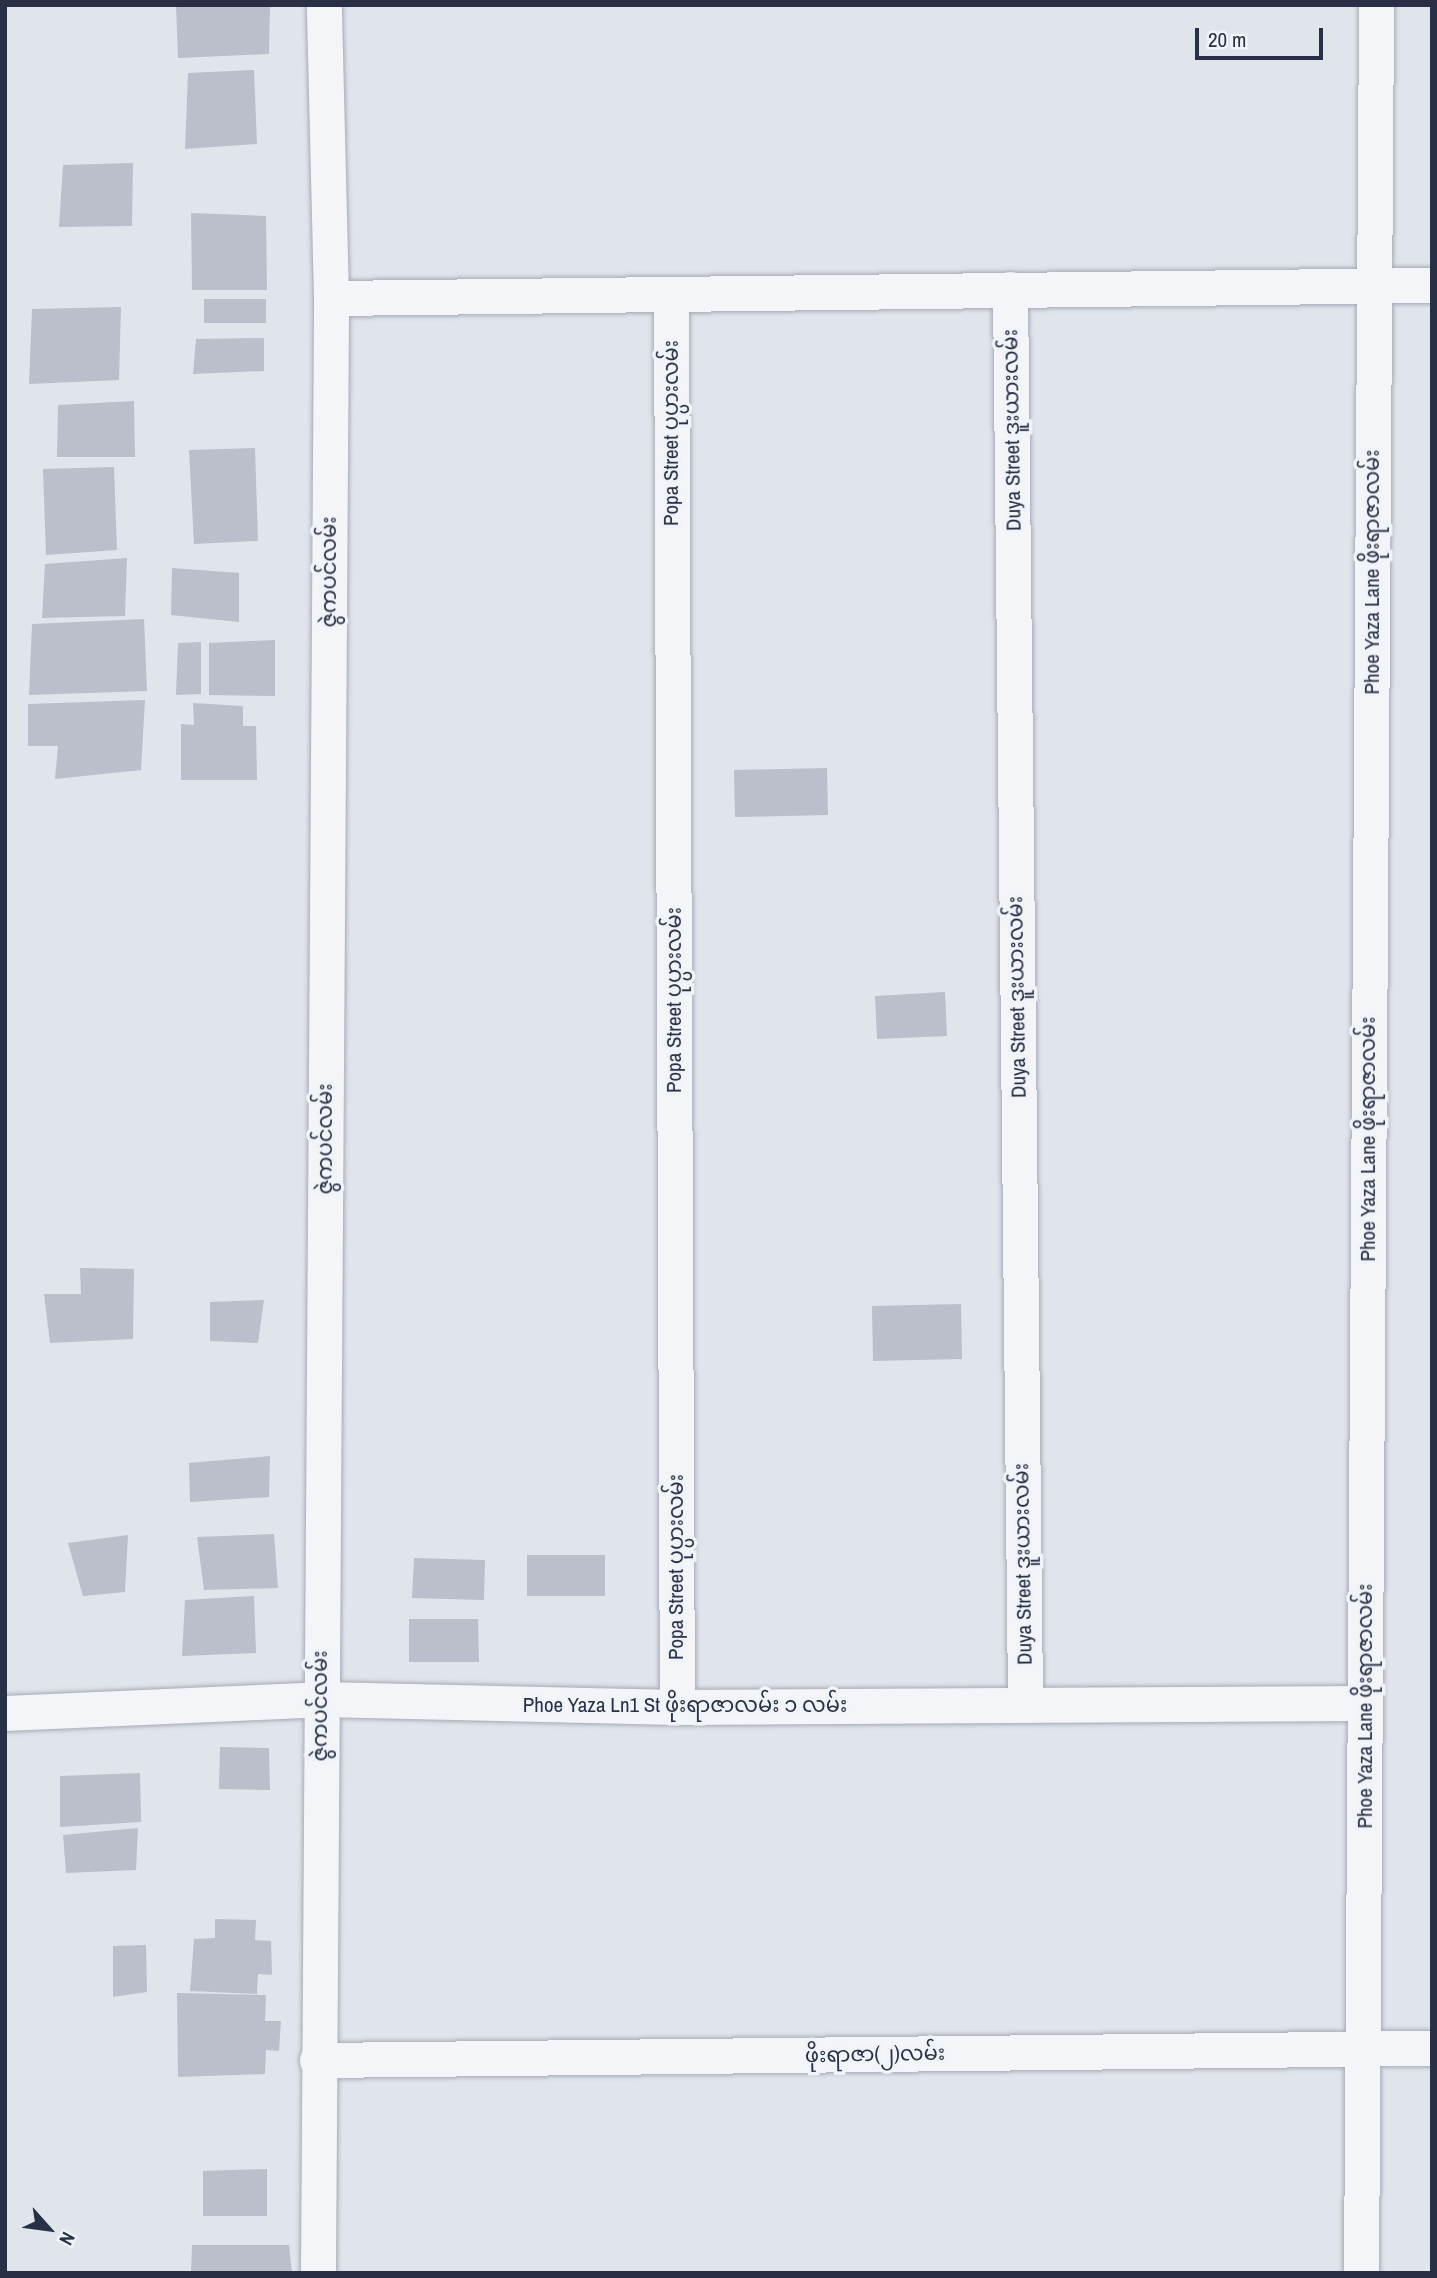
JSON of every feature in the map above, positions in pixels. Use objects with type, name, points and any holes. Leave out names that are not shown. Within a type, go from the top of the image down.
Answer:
[{"type":"street","name":"ဇွဲကပင်လမ်း","points":[[318,2273],[317,2060],[331,298],[324,5]]},
{"type":"street","name":"Phoe Yaza Lane ဖိုးရာဇာလမ်း","points":[[1361,2273],[1376,5]]},
{"type":"street","points":[[331,298],[1432,285]]},
{"type":"street","name":"Duya Street ဒူးယားလမ်း","points":[[1010,289],[1024,1705]]},
{"type":"street","name":"Popa Street ပုပ္ပားလမ်း","points":[[671,293],[677,1707]]},
{"type":"street","name":"Phoe Yaza Ln1 St ဖိုးရာဇာလမ်း ၁ လမ်း","points":[[5,1713],[320,1699],[677,1707],[1365,1703]]},
{"type":"street","name":"ဖိုးရာဇာ(၂)လမ်း","points":[[317,2060],[1432,2048]]},
{"type":"building","points":[[176,5],[270,5],[269,54],[178,58]]},
{"type":"building","points":[[254,70],[257,144],[185,149],[188,73]]},
{"type":"building","points":[[133,163],[132,226],[59,227],[63,165]]},
{"type":"building","points":[[191,213],[266,216],[267,290],[192,290]]},
{"type":"building","points":[[204,299],[266,299],[266,323],[204,323]]},
{"type":"building","points":[[121,307],[119,380],[29,384],[32,309]]},
{"type":"building","points":[[264,338],[264,371],[193,374],[196,339]]},
{"type":"building","points":[[134,401],[135,457],[57,457],[58,405]]},
{"type":"building","points":[[255,448],[258,541],[194,544],[189,450]]},
{"type":"building","points":[[114,467],[117,550],[46,555],[43,469]]},
{"type":"building","points":[[127,558],[125,616],[42,618],[45,564]]},
{"type":"building","points":[[172,568],[239,573],[239,622],[171,615]]},
{"type":"building","points":[[144,619],[147,691],[29,695],[32,624]]},
{"type":"building","points":[[275,640],[275,696],[209,695],[209,643]]},
{"type":"building","points":[[201,642],[201,694],[176,695],[178,643]]},
{"type":"building","points":[[145,700],[141,770],[55,779],[58,746],[28,746],[28,704]]},
{"type":"building","points":[[193,703],[243,706],[243,726],[256,726],[257,780],[181,780],[181,724],[194,725]]},
{"type":"building","points":[[827,768],[828,815],[735,817],[734,770]]},
{"type":"building","points":[[945,992],[947,1036],[877,1039],[875,996]]},
{"type":"building","points":[[80,1268],[134,1269],[133,1339],[50,1343],[44,1294],[81,1294]]},
{"type":"building","points":[[264,1300],[258,1343],[210,1341],[210,1302]]},
{"type":"building","points":[[961,1304],[962,1359],[873,1361],[872,1306]]},
{"type":"building","points":[[270,1456],[269,1497],[190,1502],[189,1463]]},
{"type":"building","points":[[274,1534],[278,1588],[204,1590],[197,1537]]},
{"type":"building","points":[[128,1535],[125,1592],[83,1596],[68,1543]]},
{"type":"building","points":[[527,1555],[605,1555],[605,1596],[527,1596]]},
{"type":"building","points":[[414,1558],[485,1560],[484,1600],[412,1598]]},
{"type":"building","points":[[254,1596],[256,1653],[182,1656],[185,1600]]},
{"type":"building","points":[[409,1619],[478,1619],[479,1662],[409,1662]]},
{"type":"building","points":[[220,1747],[269,1748],[270,1790],[219,1789]]},
{"type":"building","points":[[140,1773],[141,1822],[60,1827],[60,1776]]},
{"type":"building","points":[[138,1828],[136,1870],[66,1873],[63,1835]]},
{"type":"building","points":[[215,1919],[256,1920],[255,1940],[271,1941],[272,1975],[258,1974],[257,1994],[190,1991],[194,1939],[215,1938]]},
{"type":"building","points":[[146,1945],[147,1992],[113,1997],[113,1946]]},
{"type":"building","points":[[177,1993],[266,1995],[265,2021],[281,2021],[279,2051],[266,2050],[265,2074],[178,2077]]},
{"type":"building","points":[[267,2169],[267,2216],[203,2216],[203,2171]]},
{"type":"building","points":[[192,2245],[289,2245],[292,2273],[191,2273]]}]
